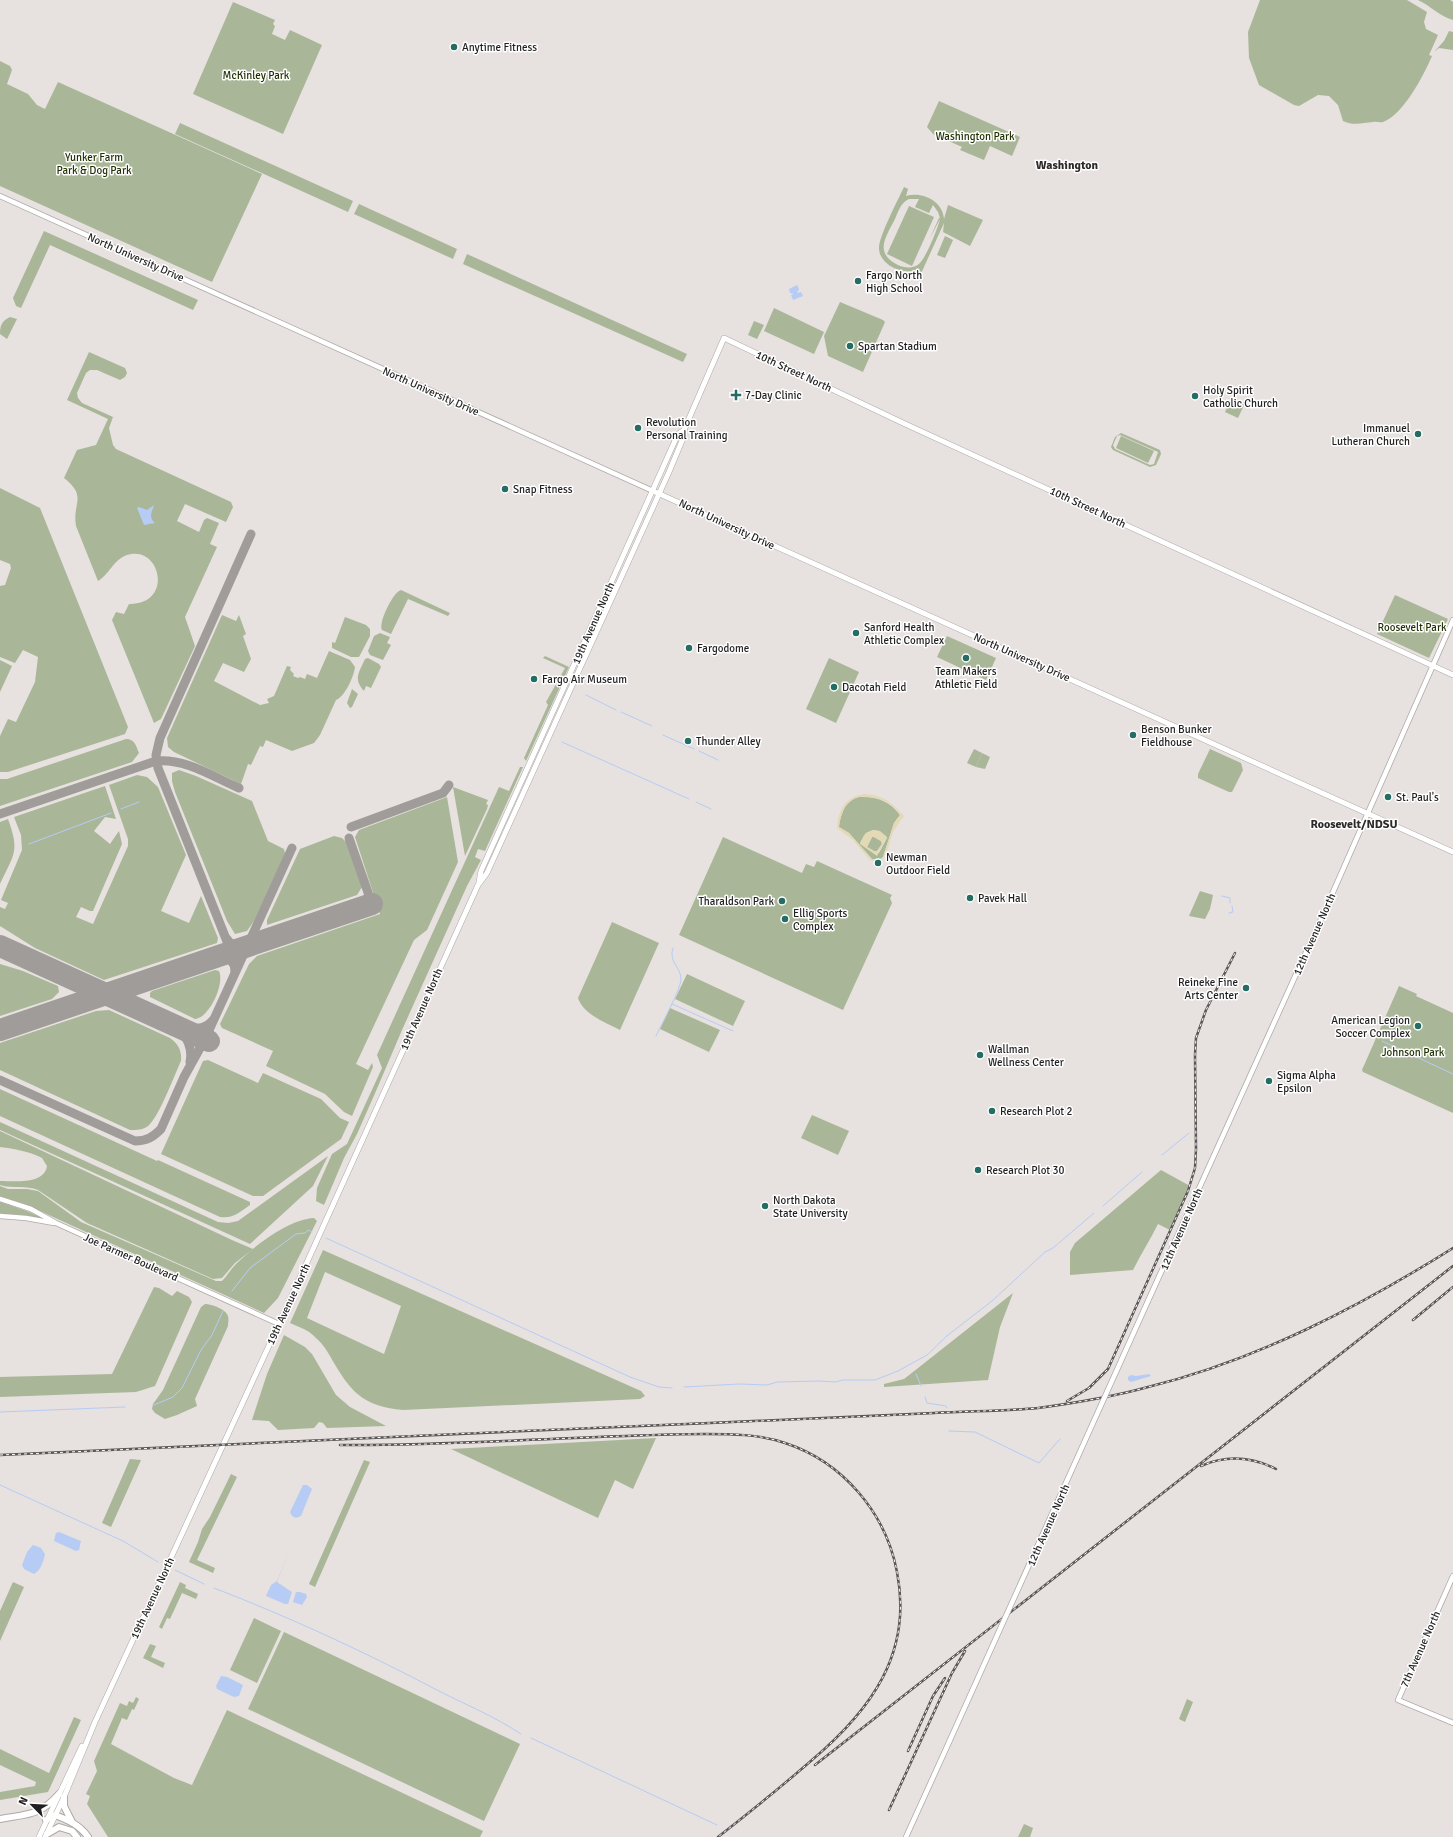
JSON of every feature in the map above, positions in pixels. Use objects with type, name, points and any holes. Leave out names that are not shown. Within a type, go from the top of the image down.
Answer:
[{"type":"highway","points":[[0,1819],[38,1812],[61,1795],[64,1806],[72,1822]]},
{"type":"highway","points":[[46,1820],[56,1815],[72,1822],[88,1837]]},
{"type":"highway","points":[[46,1836],[59,1827],[72,1831],[77,1837]]},
{"type":"main road","name":"North University Drive","points":[[0,196],[1453,852]]},
{"type":"main road","name":"19th Avenue North","points":[[478,885],[487,873],[659,493],[684,436],[684,430],[724,338]]},
{"type":"main road","name":"10th Street North","points":[[724,338],[903,423],[1453,676]]},
{"type":"main road","name":"19th Avenue North","points":[[39,1837],[46,1820],[61,1795],[279,1324],[478,885],[481,871],[678,434],[684,430]]},
{"type":"main road","points":[[600,623],[600,618],[612,590],[610,585]]},
{"type":"main road","name":"12th Avenue North","points":[[906,1837],[1453,620]]},
{"type":"main road","name":"Joe Parmer Boulevard","points":[[0,1199],[31,1209],[56,1223],[279,1324]]},
{"type":"main road","name":"Joe Parmer Boulevard","points":[[0,1216],[26,1218],[56,1223]]},
{"type":"main road","name":"7th Avenue North","points":[[1453,1576],[1398,1700],[1453,1723]]},
{"type":"main road","name":"19th Avenue North","points":[[46,1836],[56,1815],[61,1795]]},
{"type":"green space","points":[[1260,0],[1407,0],[1427,12],[1424,22],[1426,29],[1438,35],[1429,55],[1432,56],[1424,73],[1412,94],[1391,118],[1383,122],[1358,124],[1347,123],[1343,121],[1338,105],[1329,96],[1318,95],[1299,106],[1294,105],[1259,85],[1249,58],[1248,32]]},
{"type":"green space","points":[[1418,0],[1450,0],[1453,2],[1453,20],[1443,16]]},
{"type":"green space","name":"McKinley Park","points":[[233,2],[275,20],[273,24],[275,26],[272,34],[285,40],[290,30],[322,45],[283,134],[193,94]]},
{"type":"green space","points":[[1449,31],[1453,32],[1453,50],[1439,48],[1434,52],[1444,41]]},
{"type":"green space","name":"Yunker Farm Park & Dog Park","points":[[0,61],[10,66],[12,70],[7,84],[28,94],[37,105],[45,109],[58,82],[262,174],[212,282],[0,186]]},
{"type":"green space","name":"Washington Park","points":[[939,101],[1020,137],[1012,156],[990,146],[984,160],[960,150],[962,147],[933,134],[927,127]]},
{"type":"green space","points":[[180,123],[353,201],[348,212],[175,134]]},
{"type":"green space","points":[[904,187],[908,189],[906,196],[925,196],[936,202],[943,213],[944,219],[948,205],[983,220],[970,246],[943,232],[944,223],[919,278],[915,277],[918,270],[906,271],[894,268],[884,260],[879,251],[882,235]],"holes":[[[909,199],[919,199],[915,207],[929,213],[933,205],[940,218],[930,238],[940,219],[922,261],[915,267],[904,267],[893,263],[889,259],[884,250],[884,243],[903,203]]]},
{"type":"green space","points":[[359,204],[457,249],[453,259],[354,214]]},
{"type":"green space","points":[[909,206],[934,217],[912,266],[887,254]]},
{"type":"green space","points":[[44,231],[198,300],[193,310],[50,245],[21,308],[16,306],[13,298]]},
{"type":"green space","points":[[945,236],[953,240],[945,258],[937,255]]},
{"type":"green space","points":[[467,254],[687,354],[683,362],[463,264]]},
{"type":"green space","name":"Spartan Stadium","points":[[840,302],[885,322],[863,372],[828,356],[824,336]]},
{"type":"green space","points":[[774,308],[824,332],[814,354],[764,331]]},
{"type":"green space","points":[[10,317],[17,319],[7,339],[0,334],[0,328],[3,322]]},
{"type":"green space","points":[[754,321],[764,325],[757,339],[748,335]]},
{"type":"green space","points":[[89,352],[125,368],[127,373],[125,377],[120,380],[97,370],[90,370],[86,373],[77,393],[78,398],[82,403],[113,417],[109,428],[113,445],[116,449],[231,502],[233,507],[226,522],[185,504],[177,521],[199,532],[204,520],[207,518],[219,523],[210,544],[217,547],[185,617],[195,646],[161,719],[154,723],[112,620],[116,612],[124,614],[129,604],[143,602],[152,595],[157,586],[158,576],[154,566],[148,558],[139,554],[127,555],[118,560],[98,581],[76,526],[75,518],[78,500],[77,495],[75,490],[64,478],[77,450],[96,445],[108,419],[67,400]]},
{"type":"green space","points":[[1232,397],[1245,403],[1238,418],[1225,412]]},
{"type":"green space","points":[[1121,433],[1160,450],[1161,454],[1156,465],[1150,467],[1113,450],[1111,447],[1115,437]],"holes":[[[1120,435],[1158,452],[1154,464],[1150,465],[1115,449],[1113,445],[1117,436]]]},
{"type":"green space","points":[[1121,436],[1154,451],[1148,463],[1116,448]]},
{"type":"green space","points":[[0,488],[40,508],[128,727],[125,734],[8,772],[0,772],[0,736],[8,719],[16,722],[35,682],[38,657],[23,650],[15,663],[0,657],[0,586],[5,585],[11,568],[10,564],[0,560]]},
{"type":"green space","points":[[401,590],[450,613],[448,616],[408,599],[391,634],[382,630],[382,621],[387,608],[394,596]]},
{"type":"green space","name":"Roosevelt Park","points":[[1395,595],[1448,619],[1429,658],[1377,634]]},
{"type":"green space","points":[[222,615],[236,621],[239,615],[246,634],[243,636],[251,659],[244,672],[223,663],[214,681],[260,705],[269,703],[267,699],[274,696],[287,666],[291,667],[290,670],[294,674],[293,676],[298,678],[300,677],[305,679],[307,674],[317,678],[329,651],[350,660],[355,667],[353,676],[348,686],[343,695],[336,700],[320,735],[314,743],[292,751],[266,740],[263,747],[260,746],[251,765],[248,764],[241,784],[174,752],[168,747],[167,738]]},
{"type":"green space","points":[[345,617],[366,625],[370,629],[370,636],[359,657],[351,657],[332,648],[332,642],[335,643]]},
{"type":"green space","points":[[380,633],[390,637],[387,643],[391,645],[383,660],[370,655],[368,651],[374,636]]},
{"type":"green space","name":"Team Makers Athletic Field","points":[[947,636],[996,658],[986,680],[937,657]]},
{"type":"green space","points":[[545,656],[569,667],[526,761],[524,758],[548,705],[546,702],[565,668],[543,658]]},
{"type":"green space","points":[[368,658],[379,664],[381,667],[371,688],[366,686],[364,691],[359,682],[358,675],[365,659]]},
{"type":"green space","name":"Dacotah Field","points":[[829,658],[859,672],[836,723],[806,709]]},
{"type":"green space","points":[[0,660],[12,666],[0,692]]},
{"type":"green space","points":[[352,689],[358,694],[352,707],[350,708],[347,703]]},
{"type":"green space","points":[[126,739],[131,740],[136,745],[139,753],[132,762],[0,806],[0,779],[7,779]]},
{"type":"green space","points":[[974,749],[982,753],[976,767],[967,763]]},
{"type":"green space","points":[[1210,749],[1241,763],[1243,770],[1232,792],[1198,778],[1198,774]]},
{"type":"green space","points":[[982,753],[990,757],[985,769],[976,767]]},
{"type":"green space","points":[[520,767],[523,767],[485,851],[478,849],[475,857],[481,860],[467,886],[324,1205],[316,1201],[317,1188],[332,1154],[347,1144],[382,1068],[377,1055],[499,787],[509,791]]},
{"type":"green space","points":[[179,770],[252,801],[268,841],[284,849],[285,854],[254,921],[247,931],[235,934],[227,921],[175,792],[172,781],[172,773]]},
{"type":"green space","points":[[137,775],[147,777],[158,787],[186,855],[161,911],[189,923],[201,896],[218,938],[217,943],[104,980],[35,948],[0,926],[0,907],[5,909],[8,903],[1,900],[22,850],[21,835],[14,817],[105,786],[116,819],[105,817],[94,831],[110,844],[119,831],[122,844],[93,911],[81,907],[76,917],[93,924],[128,846],[128,839],[109,785]]},
{"type":"green space","points":[[453,787],[488,800],[486,804],[488,805],[487,809],[465,856]]},
{"type":"green space","points":[[447,797],[458,862],[427,930],[414,940],[356,1064],[368,1070],[372,1063],[373,1067],[352,1116],[344,1112],[325,1094],[266,1066],[273,1051],[222,1028],[220,1024],[249,964],[257,956],[380,914],[355,837],[359,830]]},
{"type":"green space","points":[[859,797],[871,797],[882,800],[892,806],[900,815],[894,823],[883,857],[879,860],[872,859],[849,833],[839,827],[844,808],[854,799]],"holes":[[[873,830],[879,831],[887,838],[879,853],[874,852],[860,843],[866,833]]]},
{"type":"green space","points":[[8,819],[14,839],[14,853],[0,884],[0,822]]},
{"type":"green space","points":[[334,836],[342,838],[348,844],[362,887],[357,895],[267,925],[267,920],[300,849]]},
{"type":"green space","name":"Ellig Sports Complex","points":[[723,837],[802,873],[806,864],[814,867],[817,861],[892,895],[890,898],[892,903],[843,1010],[679,935]]},
{"type":"green space","points":[[872,837],[881,841],[882,844],[877,851],[867,847]]},
{"type":"green space","points":[[1200,891],[1213,895],[1210,909],[1205,919],[1189,916]]},
{"type":"green space","points":[[612,922],[659,943],[620,1030],[590,1013],[581,1004],[578,998]]},
{"type":"green space","points":[[0,964],[23,971],[58,986],[59,992],[52,999],[0,1016]]},
{"type":"green space","points":[[215,970],[219,971],[220,977],[218,992],[206,1013],[200,1017],[195,1019],[150,997],[150,993],[152,991]]},
{"type":"green space","points":[[687,974],[745,1001],[733,1026],[675,999]]},
{"type":"green space","name":"Johnson Park","points":[[1399,986],[1417,994],[1416,996],[1453,1013],[1453,1113],[1363,1072],[1362,1070]]},
{"type":"green space","points":[[670,1008],[720,1030],[709,1052],[660,1029]]},
{"type":"green space","points":[[109,1010],[170,1038],[180,1050],[181,1061],[157,1114],[148,1126],[140,1130],[130,1130],[0,1070],[0,1043],[96,1011]]},
{"type":"green space","points":[[208,1060],[258,1083],[263,1073],[321,1099],[340,1118],[349,1122],[341,1139],[263,1196],[253,1196],[161,1154],[203,1061]]},
{"type":"green space","points":[[0,1089],[250,1202],[250,1205],[233,1216],[220,1217],[0,1116]]},
{"type":"green space","points":[[812,1115],[849,1131],[838,1155],[801,1138]]},
{"type":"green space","points":[[0,1122],[218,1222],[228,1223],[238,1221],[328,1156],[313,1186],[250,1244],[0,1130]]},
{"type":"green space","points":[[0,1131],[253,1249],[235,1263],[222,1278],[213,1279],[87,1223],[38,1190],[0,1185],[0,1181],[28,1181],[35,1179],[45,1172],[47,1166],[42,1158],[21,1151],[0,1147]]},
{"type":"green space","points":[[1161,1170],[1190,1186],[1170,1230],[1158,1224],[1133,1270],[1070,1275],[1070,1252],[1075,1243]]},
{"type":"green space","points":[[0,1186],[8,1189],[27,1189],[38,1191],[81,1222],[216,1281],[222,1281],[243,1257],[272,1235],[294,1223],[314,1218],[317,1221],[278,1298],[264,1313],[29,1206],[0,1197]]},
{"type":"green space","points":[[0,1202],[48,1220],[23,1215],[0,1214]]},
{"type":"green space","points":[[323,1250],[641,1391],[645,1396],[640,1399],[403,1410],[390,1408],[369,1402],[361,1397],[347,1383],[319,1341],[307,1331],[290,1323]],"holes":[[[325,1272],[401,1306],[384,1354],[307,1318]]]},
{"type":"green space","points":[[154,1287],[159,1288],[172,1296],[177,1291],[189,1297],[192,1302],[155,1386],[136,1392],[0,1397],[0,1377],[112,1374]]},
{"type":"green space","points":[[1013,1293],[1000,1327],[988,1380],[884,1387],[884,1384],[904,1379]]},
{"type":"green space","points":[[205,1304],[214,1306],[227,1313],[228,1326],[195,1399],[197,1406],[165,1419],[155,1413],[152,1409],[153,1404],[163,1390],[201,1307]]},
{"type":"green space","points":[[284,1335],[305,1347],[312,1354],[336,1395],[350,1407],[386,1426],[327,1428],[323,1423],[319,1422],[314,1428],[278,1430],[269,1421],[252,1420],[267,1374]]},
{"type":"green space","points":[[656,1438],[633,1489],[615,1480],[598,1518],[451,1449]]},
{"type":"green space","points":[[130,1459],[141,1460],[111,1527],[102,1523]]},
{"type":"green space","points":[[364,1460],[370,1462],[315,1587],[309,1584]]},
{"type":"green space","points":[[231,1474],[237,1477],[197,1560],[215,1568],[213,1573],[189,1562],[202,1529],[210,1517]]},
{"type":"green space","points":[[13,1582],[24,1587],[0,1641],[0,1611]]},
{"type":"green space","points":[[180,1582],[186,1585],[185,1588],[198,1594],[196,1599],[182,1593],[170,1619],[167,1618],[162,1629],[159,1627]]},
{"type":"green space","points":[[254,1618],[281,1631],[257,1683],[230,1670]]},
{"type":"green space","points":[[284,1632],[520,1744],[484,1821],[248,1709]]},
{"type":"green space","points":[[150,1644],[156,1646],[151,1657],[165,1663],[163,1668],[143,1658]]},
{"type":"green space","points":[[136,1697],[139,1699],[134,1710],[132,1709],[127,1720],[122,1718],[111,1744],[174,1778],[192,1785],[227,1710],[483,1831],[480,1837],[108,1837],[87,1804],[90,1796],[86,1794],[97,1771],[94,1761],[120,1703],[127,1706],[129,1701],[133,1703]]},
{"type":"green space","points":[[1187,1699],[1193,1702],[1185,1722],[1179,1719]]},
{"type":"green space","points":[[74,1717],[81,1720],[48,1792],[0,1800],[0,1792],[35,1786],[36,1782],[0,1765],[0,1749],[49,1773]]},
{"type":"green space","points":[[1024,1824],[1033,1828],[1030,1837],[1018,1837]]},
{"type":"sand","points":[[865,794],[883,798],[891,803],[904,816],[893,832],[884,857],[878,862],[870,860],[853,840],[837,828],[839,815],[844,805],[858,795]],"holes":[[[859,797],[877,798],[887,802],[900,815],[894,823],[883,857],[879,860],[872,859],[849,833],[839,827],[844,808],[850,801]]]},
{"type":"sand","points":[[873,830],[880,831],[887,837],[877,856],[860,844],[864,835]],"holes":[[[872,837],[881,841],[882,844],[877,851],[867,847]]]},
{"type":"water","points":[[797,285],[799,289],[797,293],[801,292],[803,296],[793,300],[791,295],[794,294],[790,293],[789,289]]},
{"type":"water","points":[[154,505],[151,517],[155,523],[144,525],[137,508],[139,507],[147,510]]},
{"type":"water","points":[[1149,1374],[1151,1376],[1131,1382],[1128,1380],[1128,1377],[1131,1375],[1136,1376]]},
{"type":"water","points":[[303,1485],[307,1485],[312,1489],[301,1516],[296,1518],[292,1516],[290,1512]]},
{"type":"water","points":[[59,1532],[81,1541],[79,1550],[76,1551],[54,1541],[56,1533]]},
{"type":"water","points":[[33,1545],[41,1548],[45,1554],[41,1566],[34,1574],[24,1569],[22,1565],[27,1552]]},
{"type":"water","points":[[288,1554],[277,1582],[292,1592],[288,1604],[285,1604],[266,1596],[271,1585],[277,1581]]},
{"type":"water","points":[[296,1592],[306,1594],[307,1597],[302,1605],[293,1602]]},
{"type":"water","points":[[221,1676],[227,1677],[243,1685],[239,1696],[234,1697],[217,1689],[216,1686]]},
{"type":"waterway","points":[[586,695],[616,710]]},
{"type":"waterway","points":[[621,712],[652,726]]},
{"type":"waterway","points":[[663,735],[694,749]]},
{"type":"waterway","points":[[562,742],[689,799]]},
{"type":"waterway","points":[[699,751],[718,760]]},
{"type":"waterway","points":[[121,809],[139,802]]},
{"type":"waterway","points":[[696,802],[711,809]]},
{"type":"waterway","points":[[29,844],[111,813]]},
{"type":"waterway","points":[[1222,896],[1230,898],[1230,903]]},
{"type":"waterway","points":[[1229,913],[1233,912],[1232,906]]},
{"type":"waterway","points":[[656,1036],[674,999],[681,979],[679,971],[673,961],[673,948]]},
{"type":"waterway","points":[[672,1004],[733,1031]]},
{"type":"waterway","points":[[1382,1041],[1453,1074]]},
{"type":"waterway","points":[[1162,1155],[1189,1133]]},
{"type":"waterway","points":[[1103,1206],[1142,1172]]},
{"type":"waterway","points":[[684,1387],[739,1384],[767,1385],[777,1382],[875,1380],[898,1371],[927,1355],[948,1335],[992,1301],[1045,1252],[1053,1248],[1094,1213]]},
{"type":"waterway","points":[[232,1291],[250,1268],[296,1234],[305,1233],[308,1230],[312,1232]]},
{"type":"waterway","points":[[326,1238],[630,1377],[659,1387],[672,1388]]},
{"type":"waterway","points":[[154,1405],[173,1397],[182,1388],[201,1350],[212,1335],[223,1311]]},
{"type":"waterway","points":[[916,1374],[921,1386]]},
{"type":"waterway","points":[[925,1397],[927,1403],[946,1406],[947,1408]]},
{"type":"waterway","points":[[0,1412],[125,1407]]},
{"type":"waterway","points":[[949,1431],[975,1432],[1039,1463],[1060,1439]]},
{"type":"waterway","points":[[0,1485],[123,1541],[158,1562]]},
{"type":"waterway","points":[[175,1570],[204,1584]]},
{"type":"waterway","points":[[214,1588],[353,1648],[490,1716],[521,1734]]},
{"type":"waterway","points":[[531,1738],[717,1825]]},
{"type":"taxiway","points":[[235,972],[234,959],[158,768],[156,755],[160,738],[251,534]]},
{"type":"taxiway","points":[[0,814],[156,761],[178,762],[189,765],[239,788]]},
{"type":"taxiway","points":[[351,827],[443,793],[449,785]]},
{"type":"taxiway","points":[[349,838],[372,904]]},
{"type":"taxiway","points":[[0,1080],[135,1141],[150,1138],[161,1129],[184,1077],[205,1039],[292,848]]},
{"type":"taxiway","points":[[227,939],[232,944],[238,946],[251,940]]},
{"type":"taxiway","points":[[220,955],[229,958],[234,965]]},
{"type":"taxiway","points":[[190,1062],[190,1048],[184,1035],[178,1027],[193,1029],[202,1028],[213,1020]]},
{"type":"runway","points":[[0,1030],[372,904]]},
{"type":"runway","points":[[0,946],[209,1041]]},
{"type":"railway","points":[[1067,1401],[1089,1388],[1108,1369],[1188,1191],[1195,1168],[1196,1149],[1196,1038],[1206,1010],[1235,953]]},
{"type":"railway","points":[[0,1455],[1038,1408],[1134,1391],[1189,1376],[1268,1347],[1344,1311],[1453,1248]]},
{"type":"railway","points":[[815,1765],[1453,1266]]},
{"type":"railway","points":[[1413,1320],[1453,1287]]},
{"type":"railway","points":[[340,1445],[447,1443],[675,1434],[745,1435],[775,1440],[806,1452],[825,1463],[859,1492],[872,1510],[883,1530],[891,1550],[897,1572],[900,1601],[899,1629],[893,1654],[883,1678],[869,1700],[833,1741],[718,1837]]},
{"type":"railway","points":[[1201,1466],[1220,1460],[1239,1459],[1258,1462],[1276,1469]]},
{"type":"railway","points":[[889,1810],[952,1673],[965,1651]]},
{"type":"railway","points":[[908,1751],[933,1696],[945,1678]]},
{"type":"place","name":"Anytime Fitness","points":[[454,47]]},
{"type":"place","name":"Fargo North High School","points":[[858,281]]},
{"type":"place","name":"Spartan Stadium","points":[[850,346]]},
{"type":"place","name":"7-Day Clinic","points":[[736,395]]},
{"type":"place","name":"Holy Spirit Catholic Church","points":[[1195,396]]},
{"type":"place","name":"Revolution Personal Training","points":[[638,428]]},
{"type":"place","name":"Immanuel Lutheran Church","points":[[1418,434]]},
{"type":"place","name":"Snap Fitness","points":[[505,489]]},
{"type":"place","name":"Sanford Health Athletic Complex","points":[[856,633]]},
{"type":"place","name":"Fargodome","points":[[689,648]]},
{"type":"place","name":"Team Makers Athletic Field","points":[[966,658]]},
{"type":"place","name":"Fargo Air Museum","points":[[534,679]]},
{"type":"place","name":"Dacotah Field","points":[[834,687]]},
{"type":"place","name":"Benson Bunker Fieldhouse","points":[[1133,735]]},
{"type":"place","name":"Thunder Alley","points":[[688,741]]},
{"type":"place","name":"St. Paul's","points":[[1388,797]]},
{"type":"place","name":"Newman Outdoor Field","points":[[878,863]]},
{"type":"place","name":"Pavek Hall","points":[[970,898]]},
{"type":"place","name":"Tharaldson Park","points":[[782,901]]},
{"type":"place","name":"Ellig Sports Complex","points":[[785,919]]},
{"type":"place","name":"Reineke Fine Arts Center","points":[[1246,988]]},
{"type":"place","name":"American Legion Soccer Complex","points":[[1418,1026]]},
{"type":"place","name":"Wallman Wellness Center","points":[[980,1055]]},
{"type":"place","name":"Sigma Alpha Epsilon","points":[[1269,1081]]},
{"type":"place","name":"Research Plot 2","points":[[992,1111]]},
{"type":"place","name":"Research Plot 30","points":[[978,1170]]},
{"type":"place","name":"North Dakota State University","points":[[765,1206]]},
{"type":"district","name":"Washington","points":[[1067,165]]},
{"type":"district","name":"Roosevelt/NDSU","points":[[1354,824]]}]
